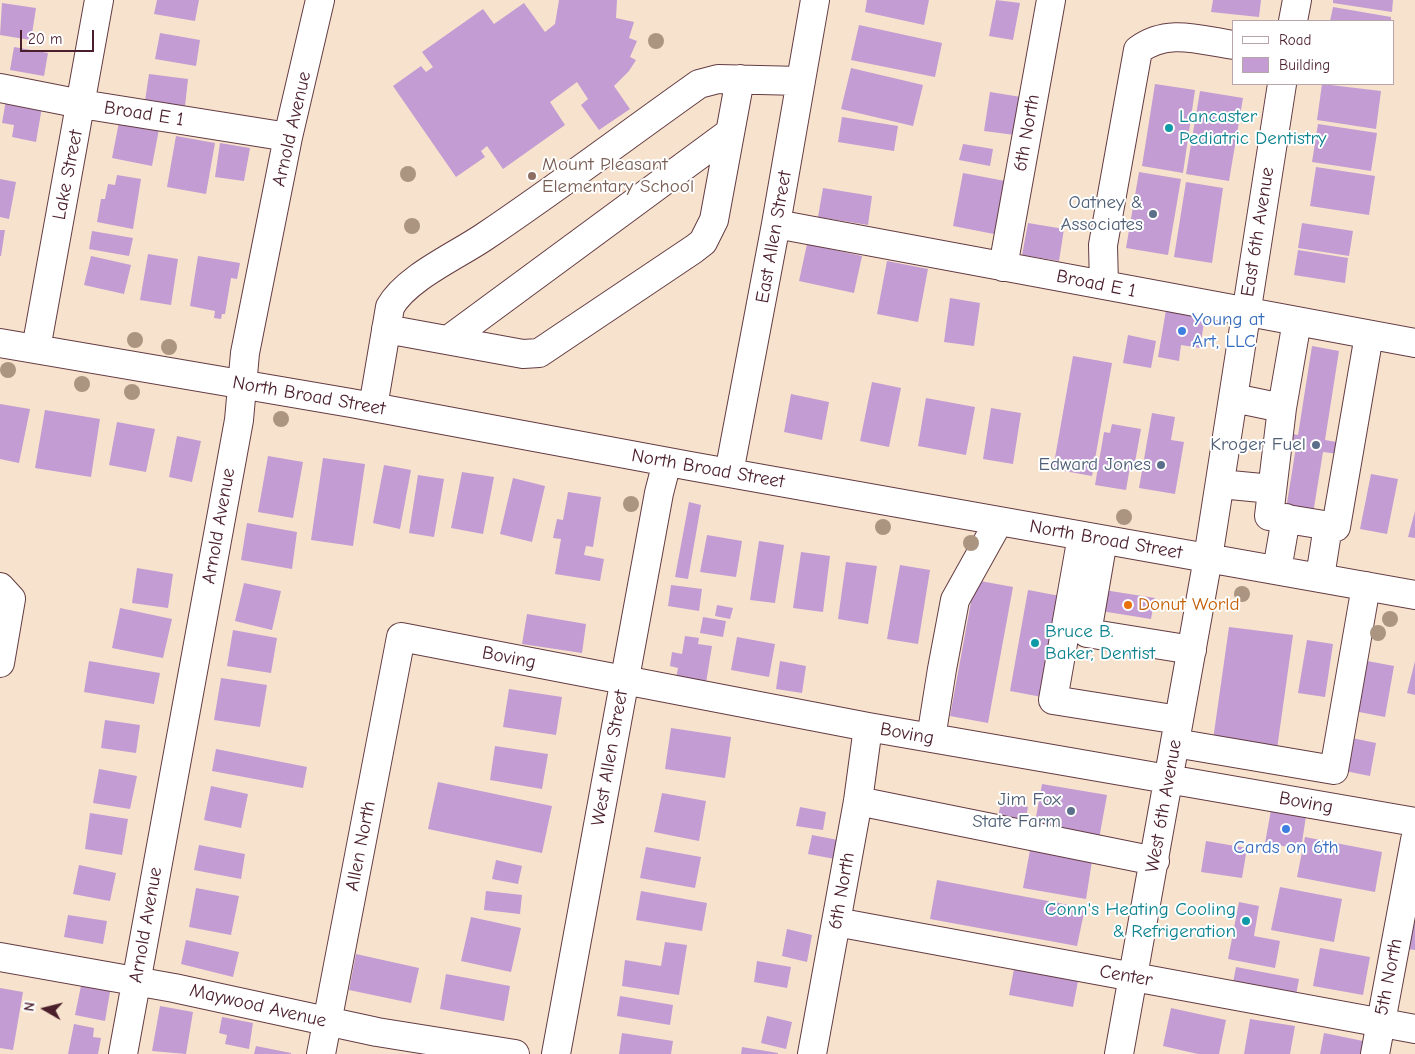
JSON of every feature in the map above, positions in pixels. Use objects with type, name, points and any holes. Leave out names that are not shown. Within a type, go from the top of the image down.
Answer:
[{"type":"street","name":"Lake Street","points":[[36,349],[99,0]]},
{"type":"street","name":"Arnold Avenue","points":[[122,1054],[137,981],[239,420],[245,353],[288,137],[320,0]]},
{"type":"street","name":"6th North","points":[[1003,266],[1051,0]]},
{"type":"street","points":[[1293,20],[1297,0]]},
{"type":"street","name":"East Allen Street","points":[[729,473],[801,81],[810,5]]},
{"type":"street","points":[[1104,285],[1103,246],[1138,50],[1148,43],[1169,35],[1232,45]]},
{"type":"street","points":[[373,407],[386,329],[393,302],[413,283],[484,237],[699,84],[718,78],[801,81]]},
{"type":"street","points":[[386,329],[523,354],[539,353],[703,242],[714,220],[740,80]]},
{"type":"street","name":"East 6th Avenue","points":[[1208,558],[1282,85]]},
{"type":"street","name":"Broad E 1","points":[[0,88],[81,104],[288,137]]},
{"type":"street","points":[[448,340],[729,133]]},
{"type":"street","name":"Broad E 1","points":[[776,224],[1415,343]]},
{"type":"street","points":[[1297,321],[1282,408],[1269,516],[1336,527],[1369,335]]},
{"type":"street","name":"North Broad Street","points":[[0,343],[373,407],[667,462],[1415,595]]},
{"type":"street","points":[[1234,398],[1282,408]]},
{"type":"street","name":"West Allen Street","points":[[556,1054],[624,680],[667,462]]},
{"type":"street","points":[[1220,484],[1272,489]]},
{"type":"street","points":[[1277,570],[1286,518]]},
{"type":"street","points":[[931,738],[955,600],[999,521]]},
{"type":"street","points":[[1320,577],[1328,526]]},
{"type":"street","points":[[1093,538],[1088,633],[1192,650]]},
{"type":"street","points":[[1093,538],[1053,700],[1334,770],[1366,586]]},
{"type":"street","name":"West 6th Avenue","points":[[1120,1054],[1208,558]]},
{"type":"street","points":[[0,587],[11,598],[0,663]]},
{"type":"street","name":"Boving","points":[[401,637],[868,727],[1415,822]]},
{"type":"street","name":"Allen North","points":[[321,1054],[401,637]]},
{"type":"street","name":"6th North","points":[[812,1054],[858,801],[868,727]]},
{"type":"street","points":[[858,801],[1154,861]]},
{"type":"street","name":"5th North","points":[[1374,1054],[1412,874],[1415,840]]},
{"type":"street","name":"Center","points":[[836,922],[1415,1029]]},
{"type":"street","name":"Maywood Avenue","points":[[0,957],[137,981],[377,1032],[515,1054]]},
{"type":"building","points":[[157,0],[199,0],[195,21],[154,14]]},
{"type":"building","points":[[559,0],[617,0],[616,18],[634,22],[629,38],[637,41],[630,57],[636,60],[629,71],[614,86],[630,109],[599,130],[581,105],[588,99],[577,82],[550,102],[565,125],[503,169],[487,146],[481,151],[485,157],[456,177],[393,86],[421,66],[426,72],[433,67],[422,52],[483,9],[494,24],[524,3],[545,32],[555,24]]},
{"type":"building","points":[[867,0],[929,0],[924,25],[865,12]]},
{"type":"building","points":[[996,0],[1020,3],[1013,40],[989,36]]},
{"type":"building","points":[[1213,0],[1261,0],[1259,17],[1211,12]]},
{"type":"building","points":[[1333,0],[1393,0],[1392,12],[1333,3]]},
{"type":"building","points":[[2,3],[36,8],[31,40],[0,35]]},
{"type":"building","points":[[1333,7],[1391,17],[1391,20],[1330,20]]},
{"type":"building","points":[[859,25],[942,43],[935,77],[851,60]]},
{"type":"building","points":[[160,33],[200,40],[196,66],[155,59]]},
{"type":"building","points":[[14,47],[48,53],[44,76],[10,70]]},
{"type":"building","points":[[851,68],[923,85],[913,126],[841,109]]},
{"type":"building","points":[[149,74],[188,79],[185,106],[145,101]]},
{"type":"building","name":"Lancaster Pediatric Dentistry","points":[[1155,84],[1195,90],[1183,173],[1142,166]]},
{"type":"building","points":[[1322,85],[1381,91],[1376,129],[1317,120]]},
{"type":"building","points":[[1200,91],[1243,98],[1229,181],[1186,174]]},
{"type":"building","points":[[990,92],[1021,97],[1015,135],[984,131]]},
{"type":"building","points":[[6,100],[42,107],[36,142],[12,137],[14,125],[2,123]]},
{"type":"building","points":[[842,117],[898,126],[894,151],[838,142]]},
{"type":"building","points":[[119,122],[159,129],[152,166],[112,158]]},
{"type":"building","points":[[1318,124],[1377,133],[1371,171],[1312,162]]},
{"type":"building","points":[[176,136],[215,143],[206,194],[167,187]]},
{"type":"building","points":[[220,143],[250,148],[244,181],[215,177]]},
{"type":"building","points":[[963,144],[993,149],[990,166],[959,160]]},
{"type":"building","points":[[1316,167],[1375,176],[1369,215],[1310,206]]},
{"type":"building","name":"Oatney & Associates","points":[[1139,172],[1181,179],[1168,255],[1126,248]]},
{"type":"building","points":[[963,173],[1005,181],[994,234],[953,226]]},
{"type":"building","points":[[117,175],[141,179],[133,229],[97,222],[101,199],[105,199],[108,184],[115,185]]},
{"type":"building","points":[[0,179],[16,182],[9,219],[0,217]]},
{"type":"building","points":[[1186,182],[1223,188],[1212,263],[1174,257]]},
{"type":"building","points":[[823,188],[872,196],[868,225],[818,217]]},
{"type":"building","points":[[1028,223],[1064,229],[1059,261],[1022,255]]},
{"type":"building","points":[[1302,223],[1353,231],[1349,256],[1298,248]]},
{"type":"building","points":[[0,230],[5,230],[1,256],[0,256]]},
{"type":"building","points":[[92,231],[133,238],[129,256],[89,249]]},
{"type":"building","points":[[807,244],[862,256],[854,293],[799,281]]},
{"type":"building","points":[[1298,250],[1348,258],[1345,283],[1294,275]]},
{"type":"building","points":[[148,254],[178,259],[171,305],[140,300]]},
{"type":"building","points":[[91,256],[131,265],[124,294],[84,285]]},
{"type":"building","points":[[198,256],[240,263],[237,279],[231,278],[225,314],[222,314],[221,319],[214,318],[215,311],[190,306]]},
{"type":"building","points":[[887,261],[928,269],[918,322],[877,314]]},
{"type":"building","points":[[950,298],[980,303],[974,346],[944,342]]},
{"type":"building","name":"Young at Art, LLC","points":[[1166,310],[1205,316],[1200,348],[1181,345],[1179,361],[1158,357]]},
{"type":"building","points":[[1128,335],[1156,341],[1151,368],[1123,363]]},
{"type":"building","points":[[1312,346],[1339,351],[1325,440],[1342,443],[1339,454],[1323,452],[1313,514],[1286,509],[1296,447],[1291,446],[1293,434],[1298,435]]},
{"type":"building","points":[[1073,356],[1112,363],[1092,476],[1053,469]]},
{"type":"building","points":[[872,382],[901,388],[889,447],[860,441]]},
{"type":"building","points":[[791,394],[829,402],[822,440],[784,432]]},
{"type":"building","points":[[926,398],[975,407],[966,455],[918,446]]},
{"type":"building","points":[[0,404],[30,409],[19,463],[0,459]]},
{"type":"building","points":[[991,408],[1021,413],[1013,464],[983,459]]},
{"type":"building","points":[[45,410],[100,419],[91,477],[35,468]]},
{"type":"building","name":"Edward Jones","points":[[1152,413],[1175,417],[1171,440],[1184,442],[1175,494],[1139,488]]},
{"type":"building","points":[[117,422],[155,429],[146,472],[109,465]]},
{"type":"building","points":[[1112,424],[1141,429],[1135,462],[1131,461],[1126,490],[1095,485],[1104,432],[1110,433]]},
{"type":"building","points":[[177,436],[201,441],[192,482],[169,477]]},
{"type":"building","points":[[268,456],[303,462],[293,518],[258,512]]},
{"type":"building","points":[[323,458],[365,464],[353,546],[311,540]]},
{"type":"building","points":[[384,465],[411,470],[400,529],[373,523]]},
{"type":"building","points":[[462,472],[494,477],[483,534],[451,528]]},
{"type":"building","points":[[1371,474],[1398,479],[1387,534],[1360,529]]},
{"type":"building","points":[[418,475],[444,479],[434,537],[409,533]]},
{"type":"building","points":[[513,478],[545,486],[532,542],[500,534]]},
{"type":"building","points":[[568,492],[601,497],[593,547],[586,546],[584,555],[604,559],[600,581],[555,574],[561,539],[553,538],[557,519],[563,520]]},
{"type":"building","points":[[689,502],[701,505],[688,579],[675,577]]},
{"type":"building","points":[[1415,511],[1415,538],[1408,537]]},
{"type":"building","points":[[247,523],[297,532],[292,569],[241,560]]},
{"type":"building","points":[[707,535],[742,541],[736,577],[700,572]]},
{"type":"building","points":[[759,541],[784,545],[775,603],[750,600]]},
{"type":"building","points":[[801,552],[830,556],[823,612],[793,608]]},
{"type":"building","points":[[846,562],[877,566],[868,624],[838,619]]},
{"type":"building","points":[[900,565],[930,570],[918,644],[887,639]]},
{"type":"building","points":[[137,568],[173,574],[168,608],[132,603]]},
{"type":"building","points":[[975,580],[1013,587],[988,723],[950,716]]},
{"type":"building","points":[[244,583],[281,591],[272,630],[235,621]]},
{"type":"building","points":[[671,585],[702,589],[699,611],[668,606]]},
{"type":"building","name":"Bruce B. Baker, Dentist","points":[[1028,590],[1060,596],[1042,697],[1010,691]]},
{"type":"building","name":"Donut World","points":[[1104,590],[1155,598],[1151,619],[1101,611]]},
{"type":"building","points":[[717,605],[733,608],[730,619],[715,616]]},
{"type":"building","points":[[120,608],[172,619],[163,658],[112,648]]},
{"type":"building","points":[[527,614],[586,624],[582,653],[522,644]]},
{"type":"building","points":[[703,617],[726,621],[723,637],[700,633]]},
{"type":"building","points":[[1229,627],[1293,635],[1277,749],[1213,740]]},
{"type":"building","points":[[233,630],[277,638],[271,673],[227,666]]},
{"type":"building","points":[[685,636],[699,638],[698,644],[712,646],[706,683],[676,678],[678,668],[670,666],[672,652],[682,654]]},
{"type":"building","points":[[737,637],[775,644],[769,677],[731,670]]},
{"type":"building","points":[[1307,640],[1333,644],[1325,697],[1298,693]]},
{"type":"building","points":[[1362,660],[1394,666],[1385,717],[1354,711]]},
{"type":"building","points":[[89,661],[160,673],[154,704],[84,692]]},
{"type":"building","points":[[780,661],[806,666],[802,693],[776,689]]},
{"type":"building","points":[[1415,661],[1415,695],[1407,693]]},
{"type":"building","points":[[221,678],[267,685],[260,727],[214,720]]},
{"type":"building","points":[[509,689],[562,697],[556,735],[503,727]]},
{"type":"building","points":[[105,720],[140,725],[136,753],[101,748]]},
{"type":"building","points":[[671,728],[731,737],[725,778],[665,769]]},
{"type":"building","points":[[1352,738],[1376,743],[1370,776],[1345,771]]},
{"type":"building","points":[[495,746],[548,754],[542,789],[490,780]]},
{"type":"building","points":[[216,749],[307,767],[303,788],[212,771]]},
{"type":"building","points":[[99,769],[137,776],[130,809],[93,803]]},
{"type":"building","points":[[438,782],[552,806],[542,853],[428,829]]},
{"type":"building","name":"Jim Fox State Farm","points":[[1042,784],[1107,795],[1099,839],[1034,828]]},
{"type":"building","points":[[211,786],[248,794],[241,828],[204,820]]},
{"type":"building","points":[[662,793],[706,801],[699,841],[654,832]]},
{"type":"building","points":[[1001,802],[1028,807],[1024,828],[997,823]]},
{"type":"building","points":[[800,807],[826,812],[823,830],[796,826]]},
{"type":"building","name":"Cards on 6th","points":[[1271,810],[1306,816],[1301,849],[1265,843]]},
{"type":"building","points":[[90,813],[128,819],[122,855],[85,849]]},
{"type":"building","points":[[812,835],[838,840],[835,859],[808,854]]},
{"type":"building","points":[[1305,837],[1382,852],[1375,892],[1297,877]]},
{"type":"building","points":[[1206,841],[1247,848],[1242,878],[1201,872]]},
{"type":"building","points":[[199,845],[245,854],[241,879],[194,870]]},
{"type":"building","points":[[646,847],[701,857],[695,888],[640,878]]},
{"type":"building","points":[[1030,850],[1092,861],[1086,899],[1023,888]]},
{"type":"building","points":[[496,860],[522,866],[518,884],[492,879]]},
{"type":"building","points":[[79,865],[116,873],[110,901],[73,894]]},
{"type":"building","points":[[937,880],[1085,908],[1077,946],[930,919]]},
{"type":"building","points":[[1280,887],[1342,899],[1334,942],[1271,930]]},
{"type":"building","points":[[196,888],[239,896],[231,935],[189,927]]},
{"type":"building","points":[[486,891],[522,895],[520,914],[484,910]]},
{"type":"building","points":[[641,891],[707,903],[702,931],[636,920]]},
{"type":"building","name":"Conn's Heating Cooling & Refrigeration","points":[[1239,902],[1259,906],[1254,936],[1280,941],[1275,968],[1228,959]]},
{"type":"building","points":[[68,915],[107,921],[103,944],[64,937]]},
{"type":"building","points":[[1415,916],[1415,950],[1408,949]]},
{"type":"building","points":[[471,917],[521,928],[511,972],[461,961]]},
{"type":"building","points":[[787,929],[812,935],[807,962],[782,956]]},
{"type":"building","points":[[186,940],[239,952],[233,977],[181,964]]},
{"type":"building","points":[[665,942],[687,945],[679,995],[622,986],[625,960],[661,966]]},
{"type":"building","points":[[1320,948],[1370,957],[1363,995],[1313,986]]},
{"type":"building","points":[[356,954],[419,968],[411,1003],[349,990]]},
{"type":"building","points":[[757,961],[791,967],[787,988],[754,982]]},
{"type":"building","points":[[1015,964],[1079,976],[1073,1007],[1009,995]]},
{"type":"building","points":[[1236,967],[1299,979],[1295,1000],[1232,988]]},
{"type":"building","points":[[446,974],[510,986],[504,1021],[440,1009]]},
{"type":"building","points":[[82,981],[111,986],[105,1021],[75,1015]]},
{"type":"building","points":[[0,988],[23,992],[13,1050],[0,1048]]},
{"type":"building","points":[[620,996],[673,1005],[670,1025],[617,1016]]},
{"type":"building","points":[[160,1006],[193,1012],[186,1054],[152,1051]]},
{"type":"building","points":[[1171,1008],[1226,1020],[1219,1054],[1198,1054],[1163,1046]]},
{"type":"building","points":[[767,1016],[792,1022],[786,1049],[761,1043]]},
{"type":"building","points":[[222,1017],[253,1023],[249,1049],[225,1044],[227,1035],[219,1033]]},
{"type":"building","points":[[1250,1019],[1295,1026],[1290,1054],[1244,1054]]},
{"type":"building","points":[[74,1024],[94,1028],[93,1037],[101,1038],[98,1054],[68,1054]]},
{"type":"building","points":[[622,1033],[673,1041],[671,1054],[619,1054]]},
{"type":"building","points":[[1324,1033],[1363,1041],[1361,1054],[1320,1054]]},
{"type":"building","points":[[256,1046],[291,1053],[291,1054],[254,1054]]},
{"type":"building","points":[[742,1047],[778,1053],[778,1054],[741,1054]]},
{"type":"place","name":"Lancaster Pediatric Dentistry","points":[[1169,128]]},
{"type":"place","name":"Mount Pleasant Elementary School","points":[[532,176]]},
{"type":"place","name":"Oatney & Associates","points":[[1153,214]]},
{"type":"place","name":"Young at Art, LLC","points":[[1182,331]]},
{"type":"place","name":"Kroger Fuel","points":[[1316,445]]},
{"type":"place","name":"Edward Jones","points":[[1161,465]]},
{"type":"place","name":"Donut World","points":[[1128,605]]},
{"type":"place","name":"Bruce B. Baker, Dentist","points":[[1035,643]]},
{"type":"place","name":"Jim Fox State Farm","points":[[1071,811]]},
{"type":"place","name":"Cards on 6th","points":[[1286,829]]},
{"type":"place","name":"Conn's Heating Cooling & Refrigeration","points":[[1246,921]]}]
